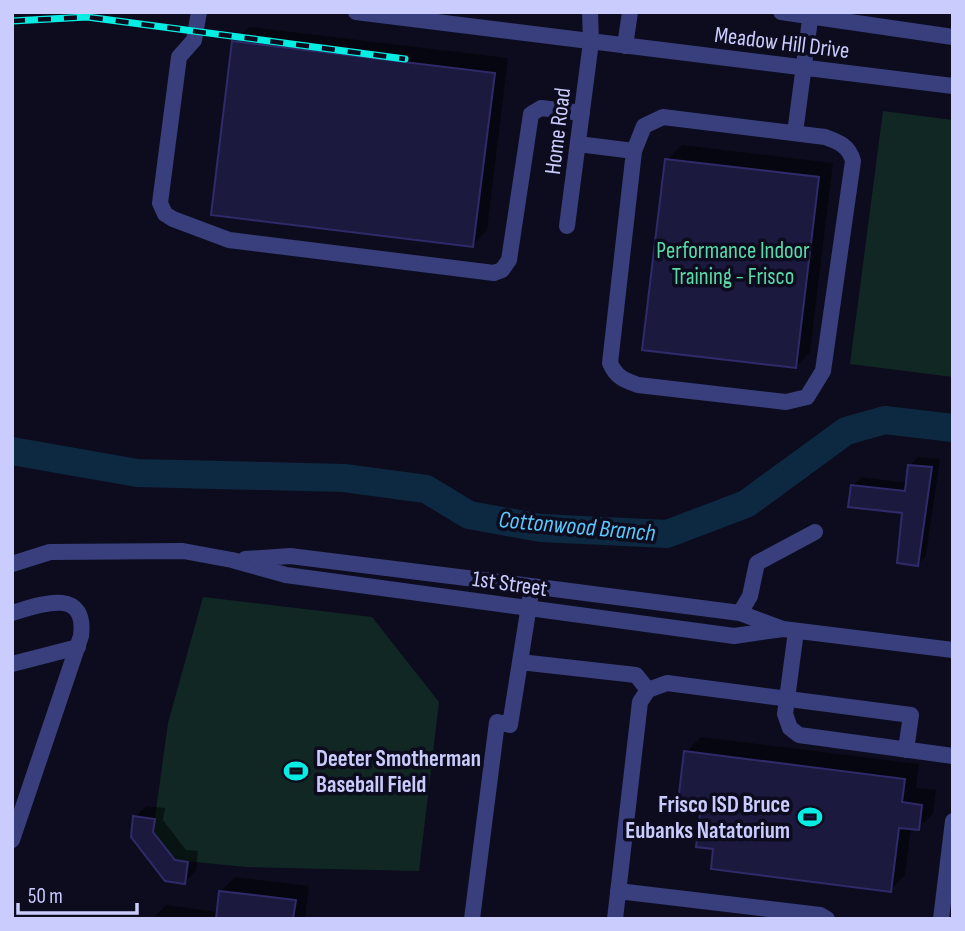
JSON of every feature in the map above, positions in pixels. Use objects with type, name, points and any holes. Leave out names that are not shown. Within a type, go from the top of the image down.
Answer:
[{"type":"street","points":[[199,12],[194,40],[179,57],[160,203],[165,214],[173,219],[229,240],[494,272],[502,270],[509,260],[531,114],[541,108],[582,113]]},
{"type":"street","name":"Meadow Hill Drive","points":[[356,12],[953,86]]},
{"type":"street","name":"Home Road","points":[[567,226],[591,42],[590,12]]},
{"type":"street","points":[[625,46],[630,12]]},
{"type":"street","points":[[781,12],[811,14],[953,37]]},
{"type":"street","points":[[794,134],[811,14]]},
{"type":"street","points":[[663,117],[794,134],[825,137],[842,143],[853,161],[823,371],[807,397],[796,401],[638,385],[621,379],[610,363],[634,151],[644,126],[663,117]]},
{"type":"street","points":[[578,144],[634,151]]},
{"type":"street","points":[[740,613],[750,596],[757,563],[815,532]]},
{"type":"street","name":"1st Street","points":[[12,564],[50,552],[183,551],[232,560],[286,575],[734,636],[789,630]]},
{"type":"street","name":"1st Street","points":[[232,560],[290,556],[531,586],[740,613],[789,630],[953,650]]},
{"type":"street","points":[[472,919],[497,722],[510,724],[531,586]]},
{"type":"street","points":[[12,612],[50,601],[72,606],[80,613],[83,623],[78,647],[12,840]]},
{"type":"street","points":[[789,630],[786,722],[799,735],[953,756]]},
{"type":"street","points":[[12,664],[78,647]]},
{"type":"street","points":[[520,662],[636,675],[648,690]]},
{"type":"street","points":[[615,919],[640,702],[648,690],[667,683],[911,715],[906,750]]},
{"type":"street","points":[[945,910],[953,821]]},
{"type":"street","points":[[618,891],[827,919]]},
{"type":"green space","points":[[883,111],[953,120],[953,377],[850,364]]},
{"type":"green space","name":"Deeter Smotherman Baseball Field","points":[[203,597],[372,617],[439,702],[419,871],[246,867],[175,860],[153,832],[168,723]]},
{"type":"building","points":[[232,41],[495,73],[473,247],[211,215]]},
{"type":"building","name":"Performance Indoor Training - Frisco","points":[[665,159],[819,177],[796,368],[642,350]]},
{"type":"building","points":[[908,465],[932,467],[918,566],[897,563],[902,513],[848,507],[851,485],[905,491]]},
{"type":"building","name":"Frisco ISD Bruce Eubanks Natatorium","points":[[684,751],[905,779],[902,802],[922,805],[919,830],[899,828],[891,892],[711,869],[713,849],[696,847],[701,806],[678,803]]},
{"type":"building","points":[[133,816],[155,819],[153,832],[175,860],[188,862],[185,884],[165,881],[131,837]]},
{"type":"building","points":[[219,891],[296,900],[293,919],[216,919]]},
{"type":"waterway","name":"Cottonwood Branch","points":[[12,451],[137,473],[344,478],[426,489],[469,515],[541,528],[667,534],[746,504],[846,431],[885,420],[953,428]]},
{"type":"railway","points":[[12,21],[87,17],[405,59]]},
{"type":"place","name":"Deeter Smotherman Baseball Field","points":[[296,771]]},
{"type":"place","name":"Frisco ISD Bruce Eubanks Natatorium","points":[[810,817]]}]
